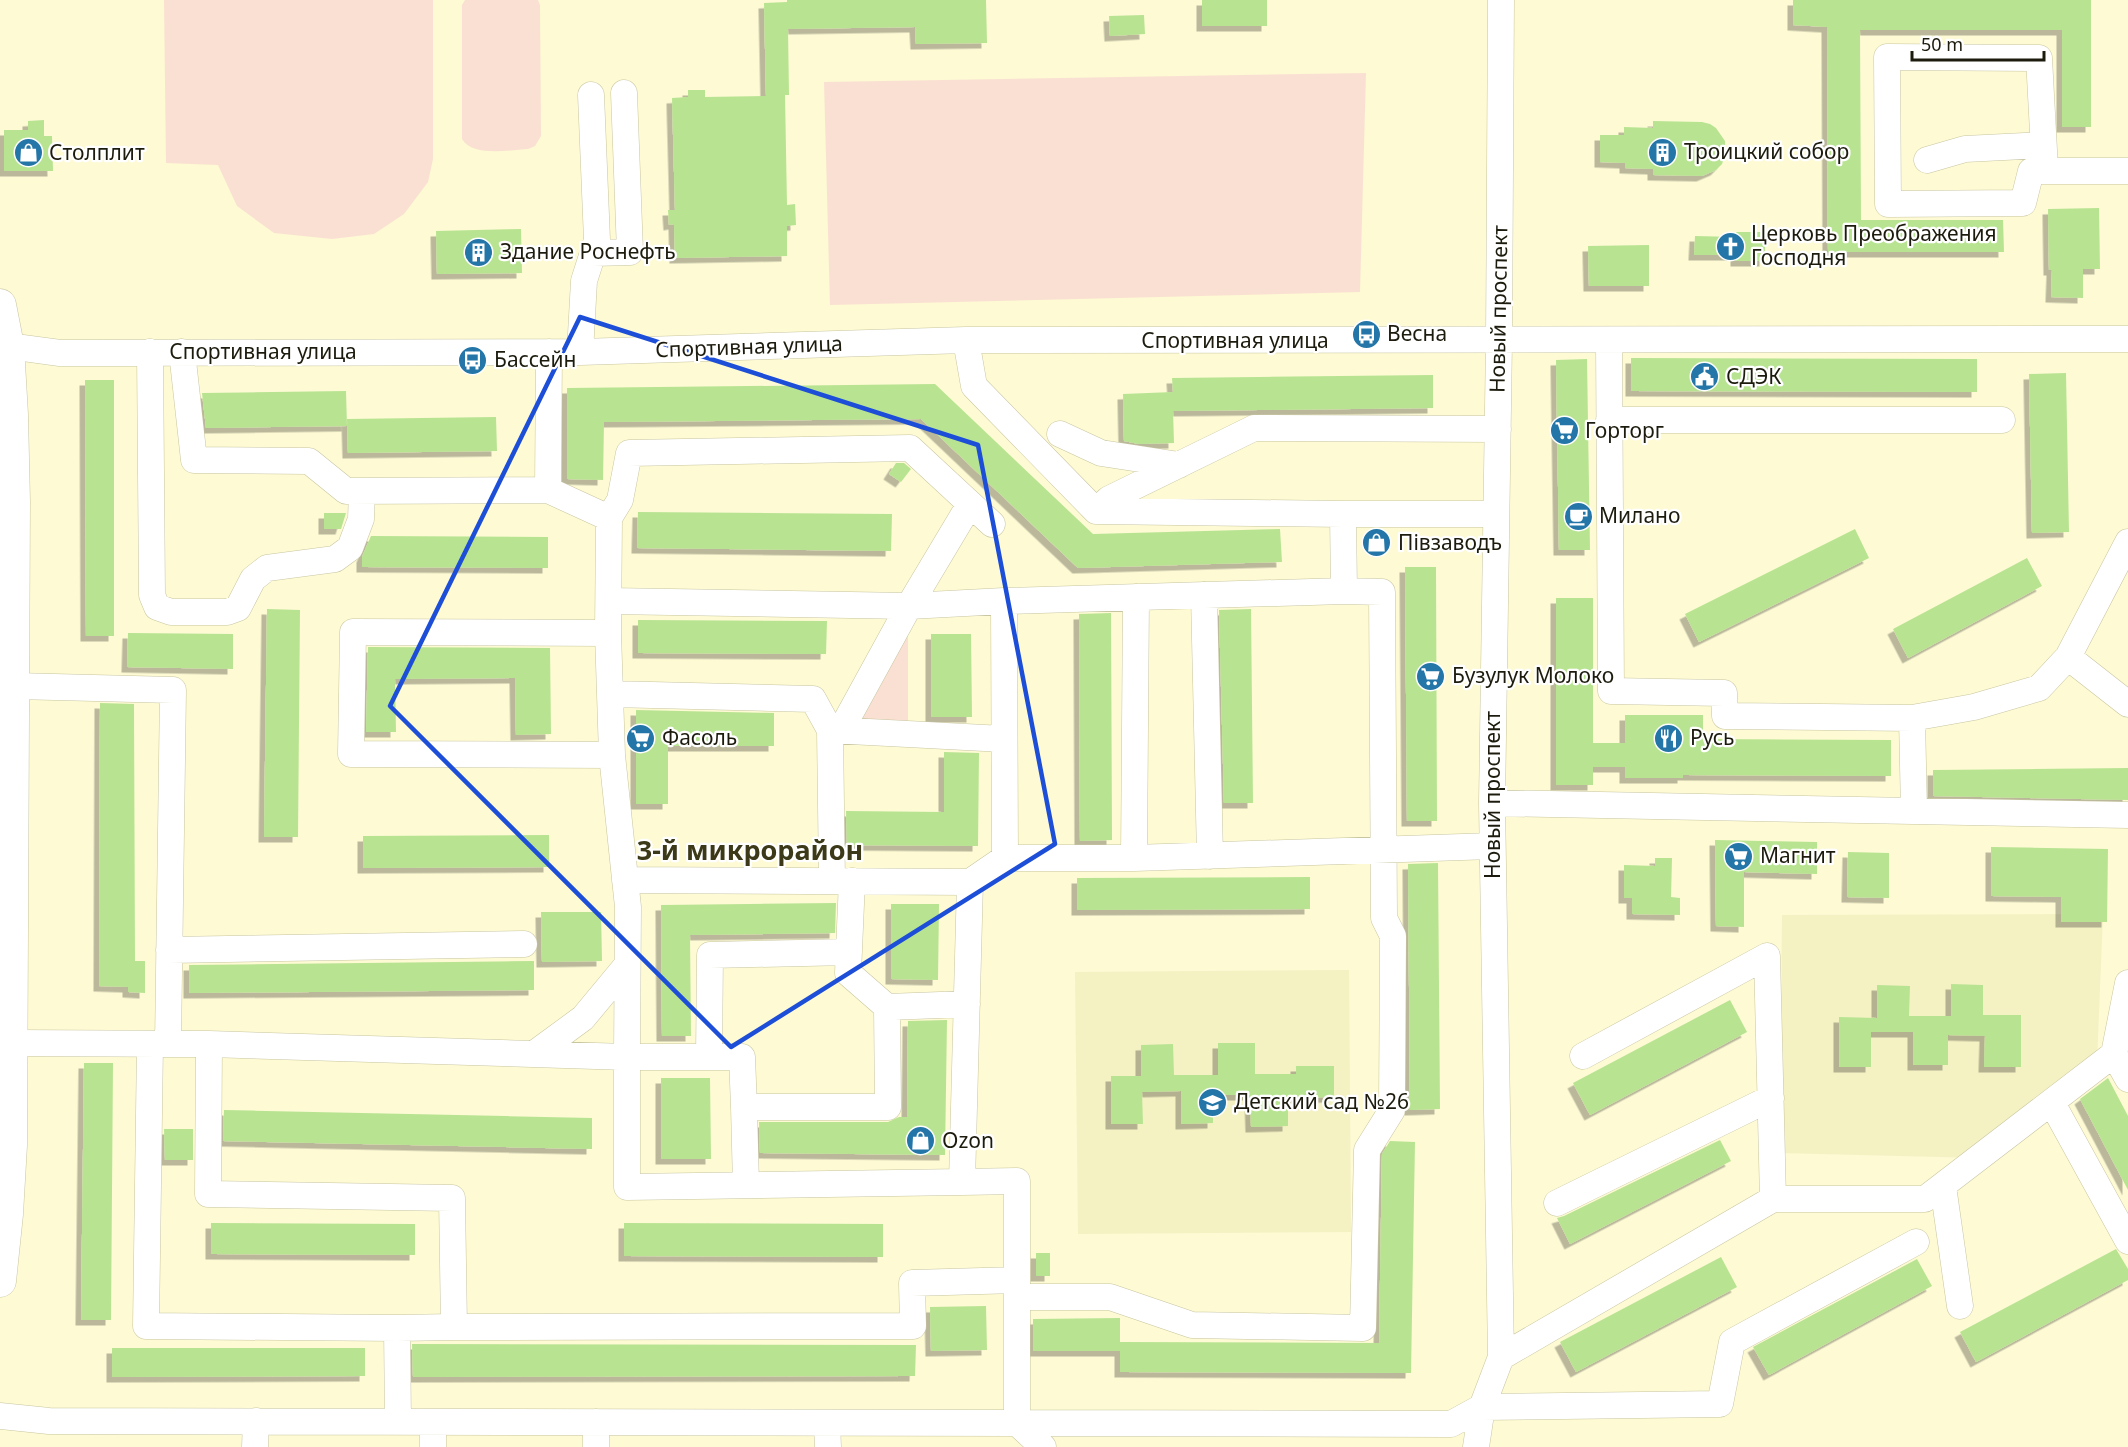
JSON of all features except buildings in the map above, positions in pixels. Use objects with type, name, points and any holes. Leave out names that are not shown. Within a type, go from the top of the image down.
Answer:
[{"type":"main road","points":[[0,305],[12,415],[7,641],[15,686],[7,922],[13,1043],[11,1145],[0,1281]]},
{"type":"street","name":"Новый проспект","points":[[1476,1447],[1482,1407],[1501,1357],[1492,803],[1499,341],[1501,0]]},
{"type":"street","points":[[1887,57],[2039,58],[2044,157],[2031,171],[2023,203],[1888,204],[1887,57]]},
{"type":"street","points":[[592,253],[630,252],[624,93]]},
{"type":"street","points":[[580,352],[584,281],[597,240],[591,95]]},
{"type":"street","points":[[1927,160],[1965,149],[2044,157],[2128,171]]},
{"type":"street","name":"Спортивная улица","points":[[4,346],[60,353],[580,352],[966,340],[2128,339]]},
{"type":"street","points":[[966,340],[974,386],[1096,511],[1496,514]]},
{"type":"street","points":[[1609,340],[1611,691],[1724,693],[1725,716],[1912,718],[1974,707],[2039,688],[2068,657],[2128,542]]},
{"type":"street","points":[[150,352],[152,595],[158,607],[171,612],[227,612],[238,608],[253,579],[267,568],[335,559],[350,548],[361,519],[362,491]]},
{"type":"street","points":[[182,352],[194,460],[309,461],[346,491],[548,490],[609,518]]},
{"type":"street","points":[[548,490],[549,352]]},
{"type":"street","points":[[1609,420],[2002,420]]},
{"type":"street","points":[[1096,511],[1109,499],[1254,428],[1498,429]]},
{"type":"street","points":[[1060,434],[1101,453],[1179,465]]},
{"type":"street","points":[[992,524],[910,448],[629,453],[620,500],[609,518],[608,633],[612,755],[628,907],[627,1187],[1017,1181],[1017,1423],[1043,1447]]},
{"type":"street","points":[[835,730],[970,504]]},
{"type":"street","points":[[1343,514],[1344,591]]},
{"type":"street","points":[[15,686],[173,690],[169,950],[159,1044],[146,1326],[397,1328],[913,1326],[912,1283],[1110,1297],[1192,1325],[1363,1328],[1367,1150],[1392,1110],[1393,936],[1384,918],[1382,592],[1344,591],[1004,600],[909,606],[609,601]]},
{"type":"street","points":[[1204,595],[1210,856]]},
{"type":"street","points":[[1134,858],[1136,597]]},
{"type":"street","points":[[1004,600],[1005,858]]},
{"type":"street","points":[[608,633],[353,633],[351,754],[612,755]]},
{"type":"street","points":[[2068,657],[2128,704]]},
{"type":"street","points":[[611,694],[813,699],[835,730],[842,881],[849,952],[848,973],[887,1007],[967,1004]]},
{"type":"street","points":[[1912,718],[1914,811]]},
{"type":"street","points":[[835,730],[1004,739]]},
{"type":"street","points":[[1492,803],[2128,814]]},
{"type":"street","points":[[625,880],[970,882],[1005,858],[1134,858],[1492,846]]},
{"type":"street","points":[[962,1182],[970,882]]},
{"type":"street","points":[[169,950],[524,944]]},
{"type":"street","points":[[709,1057],[710,955],[849,952]]},
{"type":"street","points":[[1582,1056],[1767,956],[1773,1199]]},
{"type":"street","points":[[534,1054],[583,1018],[627,965]]},
{"type":"street","points":[[2128,983],[2114,1054],[2128,1079]]},
{"type":"street","points":[[744,1107],[888,1107],[887,1007]]},
{"type":"street","points":[[13,1043],[209,1044],[627,1057],[742,1057],[746,1185]]},
{"type":"street","points":[[209,1044],[208,1194],[452,1198],[454,1327]]},
{"type":"street","points":[[1501,1357],[1773,1199],[1925,1199],[2114,1054]]},
{"type":"street","points":[[1557,1203],[1771,1098]]},
{"type":"street","points":[[2052,1103],[2128,1241]]},
{"type":"street","points":[[1943,1186],[1960,1306]]},
{"type":"street","points":[[0,1416],[49,1421],[433,1422],[596,1435],[828,1435],[1017,1423],[1265,1435],[1451,1424],[1482,1407],[1720,1404],[1732,1342],[1916,1242]]},
{"type":"street","points":[[397,1328],[398,1422]]},
{"type":"street","points":[[255,1447],[256,1421]]},
{"type":"street","points":[[433,1422],[433,1447]]},
{"type":"highlighted area","points":[[580,317],[978,445],[1055,844],[731,1047],[390,706]]},
{"type":"shaded area","points":[[164,0],[433,0],[433,159],[428,182],[404,214],[374,234],[332,239],[274,233],[237,206],[218,165],[166,163]]},
{"type":"shaded area","points":[[465,0],[538,0],[540,5],[541,136],[535,146],[528,149],[492,151],[474,148],[462,139],[462,5]]},
{"type":"shaded area","points":[[1366,73],[1360,292],[830,305],[824,82]]},
{"type":"shaded area","points":[[908,632],[908,723],[854,723]]},
{"type":"shaded area","points":[[2103,914],[2097,1061],[1980,1158],[1780,1153],[1782,915]]},
{"type":"shaded area","name":"Детский сад №26","points":[[1349,970],[1351,1232],[1078,1234],[1075,972]]},
{"type":"place","name":"Троицкий собор","points":[[1663,152]]},
{"type":"place","name":"Столплит","points":[[28,153]]},
{"type":"place","name":"Церковь Преображения Господня","points":[[1730,246]]},
{"type":"place","name":"Здание Роснефть","points":[[479,252]]},
{"type":"place","name":"Весна","points":[[1366,334]]},
{"type":"place","name":"Бассейн","points":[[473,360]]},
{"type":"place","name":"СДЭК","points":[[1705,377]]},
{"type":"place","name":"Горторг","points":[[1564,431]]},
{"type":"place","name":"Милано","points":[[1578,516]]},
{"type":"place","name":"Півзаводъ","points":[[1377,543]]},
{"type":"place","name":"Бузулук Молоко","points":[[1431,676]]},
{"type":"place","name":"Фасоль","points":[[641,738]]},
{"type":"place","name":"Русь","points":[[1669,738]]},
{"type":"place","name":"Магнит","points":[[1739,856]]},
{"type":"place","name":"Детский сад №26","points":[[1213,1102]]},
{"type":"place","name":"Ozon","points":[[921,1141]]},
{"type":"district","name":"3-й микрорайон","points":[[750,851]]}]
